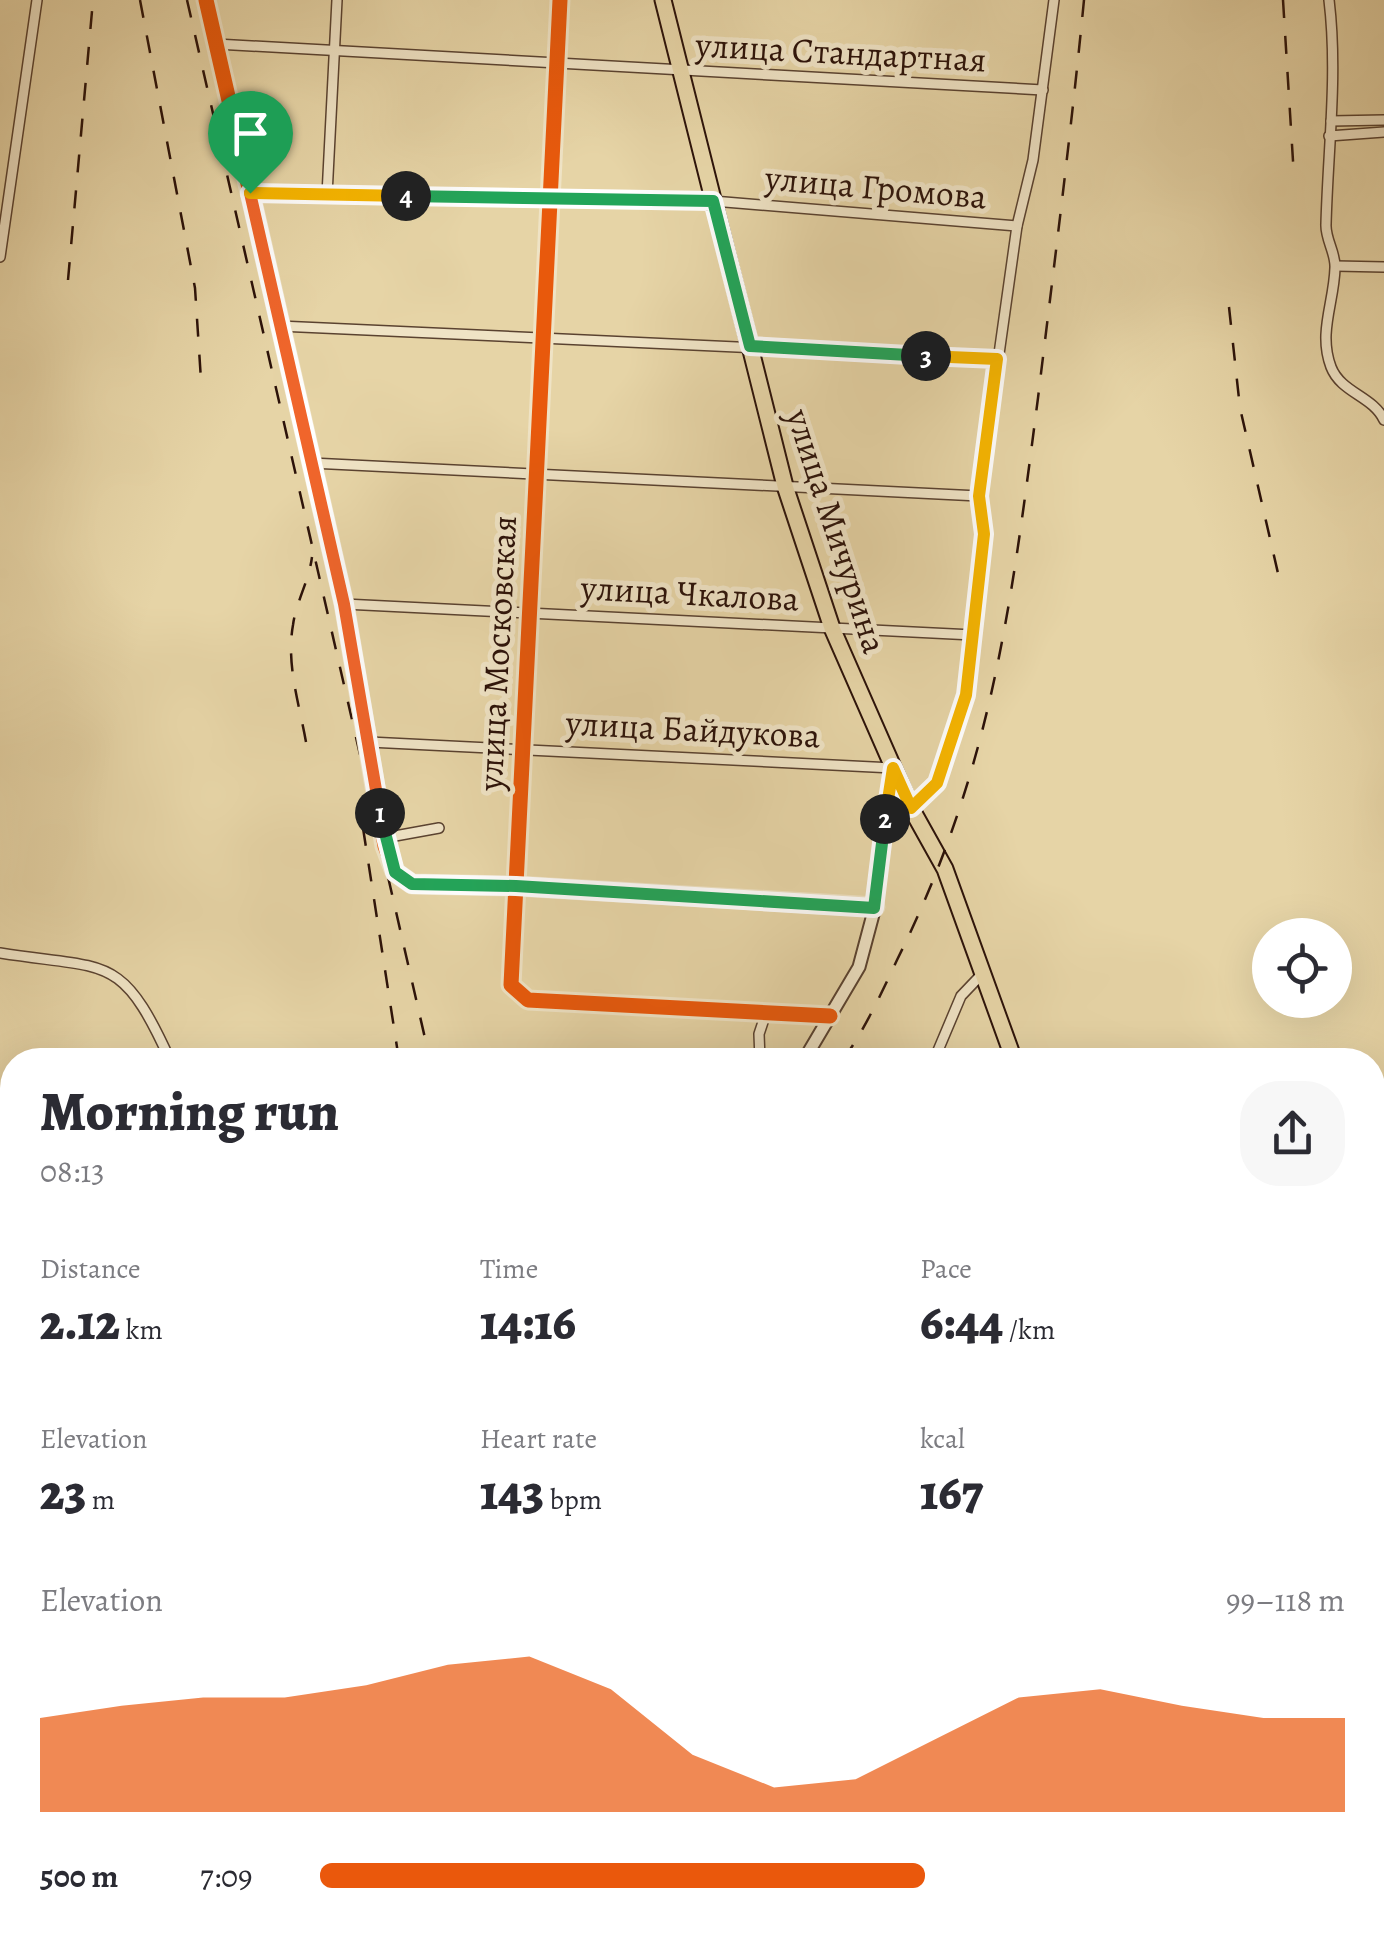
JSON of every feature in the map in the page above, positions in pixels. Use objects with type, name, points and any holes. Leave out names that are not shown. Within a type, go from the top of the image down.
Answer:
[{"type":"main road","name":"улица Мичурина","points":[[663,0],[785,486],[832,628],[911,808],[944,868],[1010,1048]]},
{"type":"street","points":[[0,257],[37,0]]},
{"type":"street","points":[[206,0],[344,604],[384,838],[395,872],[412,884],[516,886],[874,908]]},
{"type":"street","points":[[327,195],[337,0]]},
{"type":"street","name":"улица Московская","points":[[560,0],[511,985],[518,995],[585,1004],[830,1016]]},
{"type":"street","points":[[911,808],[937,783],[966,695],[984,534],[979,496],[1017,226],[1028,196],[1054,0]]},
{"type":"street","points":[[1329,0],[1336,54],[1325,231],[1336,266],[1324,331],[1332,371],[1344,385],[1381,406],[1384,420]]},
{"type":"street","name":"улица Стандартная","points":[[216,44],[1043,90]]},
{"type":"street","points":[[1331,121],[1384,120]]},
{"type":"street","points":[[1330,136],[1384,132]]},
{"type":"street","name":"улица Громова","points":[[250,193],[713,201],[1017,226]]},
{"type":"street","points":[[1336,266],[1384,266]]},
{"type":"street","points":[[279,326],[997,359]]},
{"type":"street","points":[[311,464],[979,496]]},
{"type":"street","name":"улица Чкалова","points":[[344,604],[973,635]]},
{"type":"street","name":"улица Байдукова","points":[[370,742],[522,746],[893,768]]},
{"type":"street","points":[[811,1048],[859,967],[874,908],[893,768]]},
{"type":"street","points":[[384,838],[439,828]]},
{"type":"street","points":[[0,953],[115,973],[130,986],[164,1048]]},
{"type":"street","points":[[939,1048],[961,996],[982,974]]},
{"type":"street","points":[[760,1048],[759,1034],[766,1013]]},
{"type":"railway","points":[[68,280],[93,0]]},
{"type":"railway","points":[[140,0],[195,288],[201,380]]},
{"type":"railway","points":[[187,0],[427,1048]]},
{"type":"railway","points":[[850,1048],[879,998],[929,890],[955,821],[993,685],[1028,474],[1084,0]]},
{"type":"railway","points":[[1283,0],[1294,177]]},
{"type":"railway","points":[[1229,307],[1240,408],[1280,582]]},
{"type":"railway","points":[[306,742],[294,684],[291,640],[312,557]]},
{"type":"railway","points":[[363,828],[397,1048]]},
{"type":"cycle path","points":[[206,0],[344,604],[385,846],[395,872],[412,884],[516,886],[875,907]]},
{"type":"cycle path","points":[[560,0],[511,985],[528,1000],[830,1016]]},
{"type":"route","points":[[250,193],[713,201],[750,346],[997,359],[979,496],[984,534],[982,566],[966,695],[930,794],[911,808],[893,768],[874,908],[516,886],[412,884],[395,872],[386,846],[344,604],[250,193]]}]
